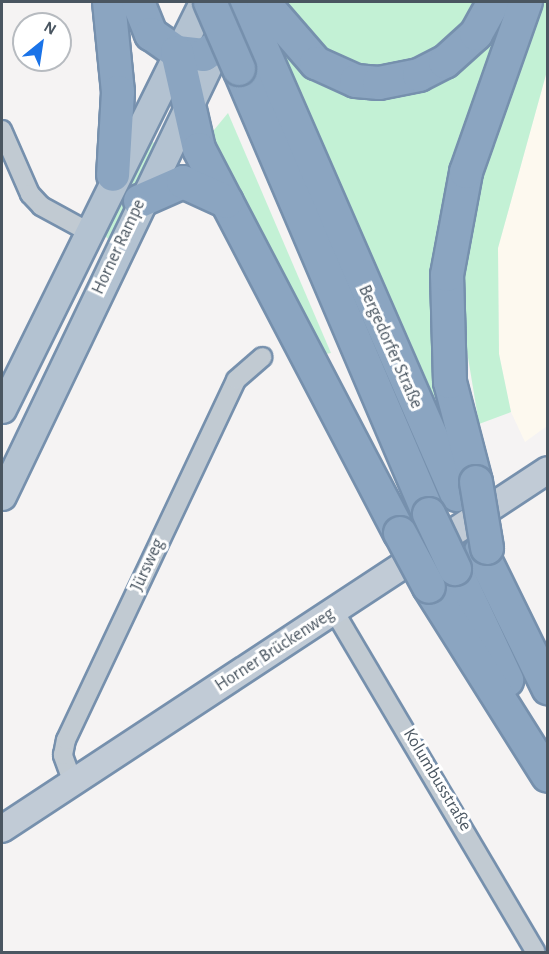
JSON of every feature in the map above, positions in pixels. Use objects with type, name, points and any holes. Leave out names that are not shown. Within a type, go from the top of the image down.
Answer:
[{"type":"highway","points":[[109,2],[118,93],[113,176]]},
{"type":"highway","points":[[138,2],[151,34],[177,52],[204,55],[217,46]]},
{"type":"highway","name":"Bergedorfer Straße","points":[[210,2],[429,514],[548,764]]},
{"type":"highway","points":[[254,10],[316,63],[356,81],[380,83],[419,75],[445,62],[476,33],[495,2]]},
{"type":"highway","points":[[526,2],[466,172],[447,276],[450,382],[466,489],[486,556],[548,688]]},
{"type":"highway","name":"Bergedorfer Straße","points":[[254,10],[466,489]]},
{"type":"highway","points":[[177,52],[186,107],[199,149],[429,587],[548,776]]},
{"type":"highway","points":[[140,201],[183,182],[228,202]]},
{"type":"main road","name":"Horner Rampe","points":[[2,409],[113,176],[203,2]]},
{"type":"main road","name":"Horner Rampe","points":[[2,496],[140,201],[217,46],[254,10]]},
{"type":"main road","points":[[87,231],[113,261]]},
{"type":"street","points":[[2,130],[30,194],[41,206],[87,231]]},
{"type":"street","name":"Jürsweg","points":[[73,783],[63,754],[66,740],[236,380],[262,357]]},
{"type":"street","name":"Horner Brückenweg","points":[[2,829],[548,470]]},
{"type":"street","name":"Kolumbusstraße","points":[[334,611],[536,952]]},
{"type":"shaded area","points":[[547,71],[547,426],[525,442],[511,412],[499,354],[498,248]]},
{"type":"green space","points":[[285,2],[480,2],[462,32],[425,60],[382,72],[350,65],[314,43]]},
{"type":"green space","points":[[538,2],[547,2],[547,71],[498,248],[499,354],[511,412],[479,424],[459,303],[471,211]]},
{"type":"green space","points":[[500,15],[510,20],[463,134],[438,222],[431,301],[439,399],[433,399],[284,58],[288,52],[357,92]]},
{"type":"green space","points":[[228,113],[331,353],[321,355],[209,136]]},
{"type":"green space","points":[[147,136],[157,146],[108,239],[99,229]]}]
